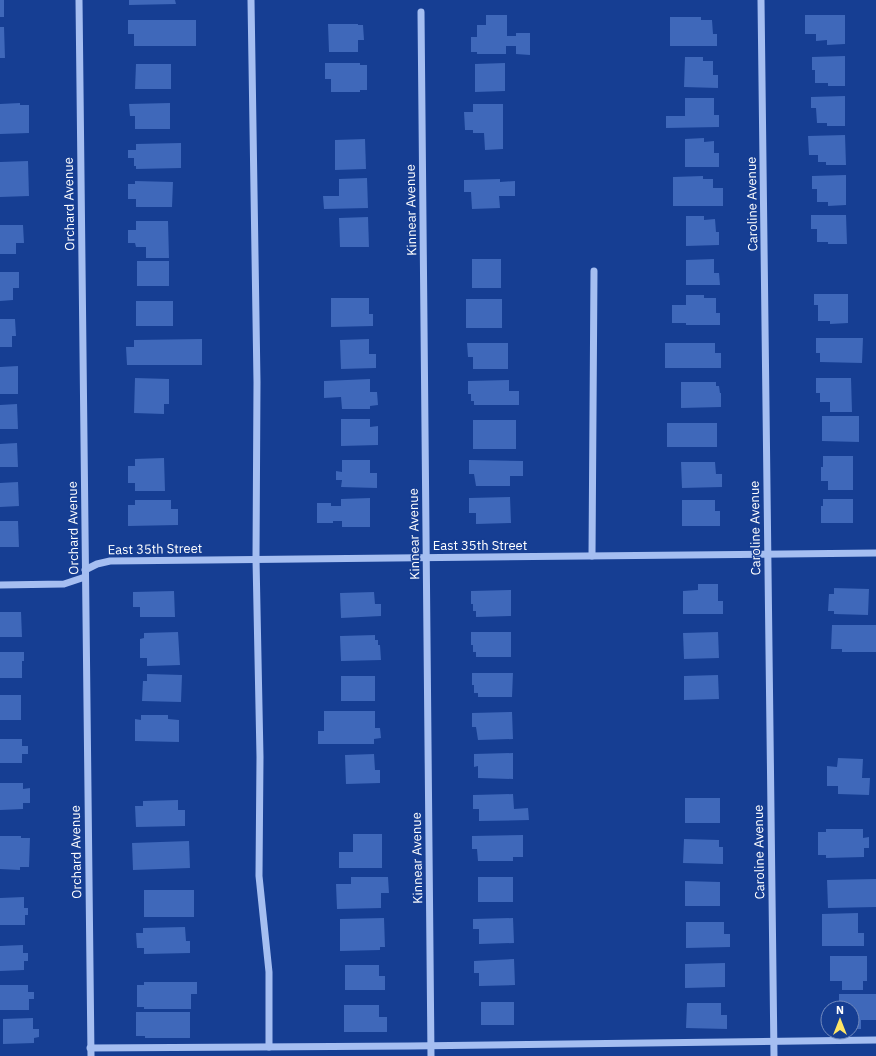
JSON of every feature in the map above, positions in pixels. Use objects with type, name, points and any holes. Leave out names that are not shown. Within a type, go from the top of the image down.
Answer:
[{"type":"street","name":"Orchard Avenue","points":[[79,0],[90,1056]]},
{"type":"street","points":[[251,0],[257,382],[256,559],[260,757],[259,876],[269,972],[269,1047]]},
{"type":"street","name":"Caroline Avenue","points":[[761,0],[774,1056]]},
{"type":"street","name":"Kinnear Avenue","points":[[421,12],[431,1056]]},
{"type":"street","points":[[592,556],[594,271]]},
{"type":"street","name":"East 35th Street","points":[[0,585],[64,584],[85,574],[97,564],[110,561],[876,553]]},
{"type":"street","points":[[90,1048],[876,1040]]},
{"type":"building","points":[[0,0],[4,0],[4,17],[0,17]]},
{"type":"building","points":[[129,0],[175,0],[176,4],[129,5]]},
{"type":"building","points":[[486,15],[507,15],[507,36],[516,36],[516,33],[530,33],[530,55],[516,54],[516,46],[506,46],[506,54],[477,54],[477,52],[471,52],[471,37],[477,37],[477,25],[486,25]]},
{"type":"building","points":[[805,15],[845,15],[845,44],[827,45],[827,40],[816,41],[816,34],[805,34]]},
{"type":"building","points":[[670,17],[701,17],[701,20],[712,20],[713,34],[717,34],[717,46],[670,46]]},
{"type":"building","points":[[128,20],[196,20],[196,46],[134,46],[134,34],[128,34]]},
{"type":"building","points":[[328,24],[363,25],[364,40],[358,40],[358,52],[329,52]]},
{"type":"building","points":[[0,27],[4,27],[5,58],[0,58]]},
{"type":"building","points":[[845,56],[845,86],[828,86],[828,83],[815,83],[815,70],[812,70],[812,57]]},
{"type":"building","points":[[685,57],[703,57],[703,61],[713,61],[713,75],[718,75],[718,88],[684,87]]},
{"type":"building","points":[[325,63],[360,63],[360,65],[367,65],[367,90],[360,90],[360,92],[331,92],[331,79],[325,79]]},
{"type":"building","points":[[505,63],[505,91],[475,92],[475,64]]},
{"type":"building","points":[[136,64],[171,64],[171,89],[135,89]]},
{"type":"building","points":[[845,96],[845,126],[827,126],[827,123],[817,123],[816,108],[811,108],[811,97]]},
{"type":"building","points":[[685,98],[714,98],[714,115],[719,115],[719,127],[666,128],[666,116],[685,116]]},
{"type":"building","points":[[20,103],[20,105],[29,105],[29,133],[0,134],[0,104]]},
{"type":"building","points":[[170,103],[170,129],[135,129],[135,116],[130,116],[129,104]]},
{"type":"building","points":[[473,104],[503,104],[503,149],[485,150],[484,133],[473,133],[473,130],[465,130],[464,112],[473,112]]},
{"type":"building","points":[[845,135],[846,165],[826,165],[826,162],[818,162],[818,155],[809,155],[808,136]]},
{"type":"building","points":[[704,138],[704,142],[714,141],[714,153],[719,153],[719,167],[685,167],[685,139]]},
{"type":"building","points":[[365,139],[366,169],[335,170],[335,140]]},
{"type":"building","points":[[181,143],[181,168],[136,169],[136,166],[134,166],[134,158],[128,158],[128,150],[136,150],[136,144]]},
{"type":"building","points":[[28,161],[29,196],[0,197],[0,162]]},
{"type":"building","points":[[846,175],[846,205],[828,206],[828,202],[817,202],[817,189],[812,189],[812,176]]},
{"type":"building","points":[[703,176],[703,179],[713,179],[713,188],[723,188],[723,206],[673,206],[673,177]]},
{"type":"building","points":[[367,178],[368,208],[324,209],[323,196],[339,196],[339,179]]},
{"type":"building","points":[[500,179],[500,182],[515,181],[515,196],[499,196],[500,208],[472,209],[471,192],[464,192],[464,180]]},
{"type":"building","points":[[135,181],[173,182],[172,207],[136,207],[136,199],[128,199],[128,184],[135,184]]},
{"type":"building","points":[[811,215],[846,215],[847,244],[828,244],[828,242],[817,242],[817,229],[811,229]]},
{"type":"building","points":[[686,216],[704,216],[704,220],[715,219],[716,232],[719,232],[719,245],[686,246]]},
{"type":"building","points":[[368,217],[369,247],[340,247],[339,218]]},
{"type":"building","points":[[136,221],[168,221],[169,258],[146,258],[146,247],[136,247],[135,243],[128,243],[128,230],[136,230]]},
{"type":"building","points":[[0,225],[23,225],[24,243],[16,243],[16,254],[0,254]]},
{"type":"building","points":[[472,259],[501,259],[501,288],[472,288]]},
{"type":"building","points":[[714,259],[714,273],[719,273],[720,285],[686,285],[686,260]]},
{"type":"building","points":[[137,261],[169,261],[169,286],[137,286]]},
{"type":"building","points":[[0,272],[19,272],[19,288],[13,288],[13,300],[0,301]]},
{"type":"building","points":[[814,294],[848,294],[848,323],[830,324],[830,321],[818,321],[818,305],[814,305]]},
{"type":"building","points":[[686,295],[704,295],[704,298],[716,298],[716,313],[720,313],[720,325],[686,325],[686,323],[672,323],[672,305],[686,305]]},
{"type":"building","points":[[331,298],[369,298],[369,314],[373,314],[373,326],[331,327]]},
{"type":"building","points":[[466,299],[502,299],[502,328],[466,328]]},
{"type":"building","points":[[136,301],[173,301],[173,326],[136,326]]},
{"type":"building","points":[[0,319],[15,319],[16,336],[12,336],[12,347],[0,347]]},
{"type":"building","points":[[816,338],[863,338],[862,363],[820,362],[820,353],[816,353]]},
{"type":"building","points":[[202,339],[202,365],[127,365],[126,347],[134,347],[134,340]]},
{"type":"building","points":[[369,339],[369,354],[376,354],[376,368],[341,369],[340,340]]},
{"type":"building","points":[[467,343],[508,343],[508,369],[473,369],[473,357],[468,357]]},
{"type":"building","points":[[665,343],[715,343],[715,353],[721,353],[721,368],[665,368]]},
{"type":"building","points":[[18,366],[18,394],[0,394],[0,367]]},
{"type":"building","points":[[135,378],[169,379],[169,404],[164,404],[164,414],[134,413]]},
{"type":"building","points":[[816,378],[851,378],[852,412],[830,412],[830,402],[820,402],[820,393],[816,393]]},
{"type":"building","points":[[370,379],[370,392],[377,392],[378,405],[370,406],[370,409],[342,409],[341,397],[324,398],[324,381]]},
{"type":"building","points":[[509,380],[509,391],[519,391],[519,405],[474,405],[474,401],[471,401],[471,394],[468,394],[468,381]]},
{"type":"building","points":[[681,382],[716,382],[716,386],[719,386],[721,393],[721,407],[681,408]]},
{"type":"building","points":[[17,404],[18,429],[0,429],[0,405]]},
{"type":"building","points":[[822,416],[859,416],[859,442],[822,441]]},
{"type":"building","points":[[341,419],[370,419],[370,427],[378,426],[378,445],[341,446]]},
{"type":"building","points":[[473,420],[516,420],[516,449],[473,449]]},
{"type":"building","points":[[667,423],[717,423],[717,447],[667,447]]},
{"type":"building","points":[[17,443],[18,467],[0,467],[0,444]]},
{"type":"building","points":[[823,456],[853,456],[853,490],[828,490],[828,481],[821,481]]},
{"type":"building","points":[[164,458],[165,491],[135,491],[135,483],[128,483],[128,466],[135,466],[135,459]]},
{"type":"building","points":[[342,460],[370,460],[370,473],[377,473],[377,488],[341,487],[342,480],[336,480],[336,471],[342,472]]},
{"type":"building","points":[[469,460],[523,461],[523,476],[510,476],[510,486],[476,486],[474,474],[469,474]]},
{"type":"building","points":[[681,462],[715,462],[716,474],[722,474],[722,487],[682,488]]},
{"type":"building","points":[[18,482],[19,506],[0,507],[0,483]]},
{"type":"building","points":[[510,497],[511,523],[476,524],[476,513],[469,513],[469,498]]},
{"type":"building","points":[[370,498],[370,527],[342,527],[342,521],[333,521],[333,523],[317,523],[317,503],[331,503],[331,506],[341,506],[341,499]]},
{"type":"building","points":[[823,499],[853,499],[853,523],[821,523],[821,506],[823,506]]},
{"type":"building","points":[[135,500],[171,500],[171,509],[178,509],[178,525],[128,526],[128,505],[135,505]]},
{"type":"building","points":[[682,500],[715,500],[715,511],[720,511],[720,526],[682,526]]},
{"type":"building","points":[[0,521],[18,521],[19,547],[0,547]]},
{"type":"building","points":[[698,584],[718,584],[718,601],[723,601],[723,614],[683,614],[683,591],[698,590]]},
{"type":"building","points":[[834,588],[869,589],[868,615],[834,614],[834,611],[828,611],[829,594],[834,594]]},
{"type":"building","points":[[511,590],[511,616],[476,617],[476,611],[473,611],[473,604],[471,604],[471,591]]},
{"type":"building","points":[[174,591],[175,617],[140,617],[140,607],[133,607],[133,592]]},
{"type":"building","points":[[374,592],[375,604],[381,604],[381,616],[341,618],[340,593]]},
{"type":"building","points":[[0,612],[21,612],[22,637],[0,637]]},
{"type":"building","points":[[832,625],[876,625],[876,652],[842,652],[842,649],[831,649]]},
{"type":"building","points":[[178,632],[180,665],[147,666],[147,658],[140,658],[140,639],[144,638],[144,633]]},
{"type":"building","points":[[471,632],[511,632],[511,657],[476,657],[476,652],[473,652],[473,645],[471,645]]},
{"type":"building","points":[[718,632],[719,658],[684,659],[683,633]]},
{"type":"building","points":[[375,635],[375,640],[378,640],[378,645],[380,645],[381,660],[341,661],[340,636]]},
{"type":"building","points":[[0,652],[24,652],[24,661],[22,661],[22,678],[0,678]]},
{"type":"building","points":[[472,673],[513,673],[512,697],[478,697],[478,693],[474,693],[474,685],[472,685]]},
{"type":"building","points":[[147,674],[182,675],[181,702],[142,701],[143,681],[147,681]]},
{"type":"building","points":[[718,675],[719,699],[684,700],[684,676]]},
{"type":"building","points":[[341,676],[375,676],[375,701],[341,701]]},
{"type":"building","points":[[0,695],[21,695],[21,720],[0,720]]},
{"type":"building","points":[[324,711],[375,711],[375,728],[380,728],[381,738],[374,739],[374,744],[318,744],[318,731],[324,731]]},
{"type":"building","points":[[512,712],[513,739],[478,740],[476,727],[472,727],[472,713]]},
{"type":"building","points":[[141,715],[168,715],[168,719],[179,720],[179,742],[135,741],[135,719],[141,720]]},
{"type":"building","points":[[0,739],[22,739],[22,746],[28,746],[28,754],[22,754],[22,763],[0,763]]},
{"type":"building","points":[[513,753],[513,779],[478,778],[478,766],[474,767],[474,754]]},
{"type":"building","points":[[374,754],[375,770],[380,770],[380,783],[346,784],[345,755]]},
{"type":"building","points":[[838,758],[863,759],[862,778],[870,778],[869,795],[838,794],[838,786],[827,786],[827,766],[837,767]]},
{"type":"building","points":[[0,783],[23,783],[23,789],[30,788],[30,803],[23,803],[23,809],[0,810]]},
{"type":"building","points":[[513,794],[514,809],[528,808],[529,820],[479,821],[479,809],[473,809],[473,795]]},
{"type":"building","points":[[685,798],[720,798],[720,823],[685,823]]},
{"type":"building","points":[[178,800],[178,810],[185,810],[185,826],[136,827],[135,806],[143,806],[143,801]]},
{"type":"building","points":[[826,829],[863,829],[863,838],[869,837],[869,848],[864,848],[864,857],[826,858],[826,855],[818,855],[818,832],[826,832]]},
{"type":"building","points":[[353,834],[382,834],[382,868],[339,868],[339,852],[353,852]]},
{"type":"building","points":[[523,835],[523,857],[513,857],[513,861],[478,861],[477,849],[472,849],[472,836]]},
{"type":"building","points":[[0,836],[21,836],[21,838],[30,838],[29,867],[20,867],[20,870],[0,869]]},
{"type":"building","points":[[684,839],[719,840],[719,847],[723,847],[723,864],[683,863]]},
{"type":"building","points":[[189,841],[190,868],[133,870],[132,843]]},
{"type":"building","points":[[351,877],[388,877],[389,893],[381,893],[381,908],[337,909],[336,884],[351,884]]},
{"type":"building","points":[[478,877],[513,877],[513,902],[478,902]]},
{"type":"building","points":[[876,879],[876,907],[828,908],[827,880]]},
{"type":"building","points":[[685,881],[720,882],[720,906],[685,906]]},
{"type":"building","points":[[144,890],[194,890],[194,917],[144,917]]},
{"type":"building","points":[[24,897],[24,908],[28,908],[28,915],[25,915],[25,925],[0,925],[0,898]]},
{"type":"building","points":[[858,913],[858,933],[864,933],[864,946],[822,946],[822,914]]},
{"type":"building","points":[[384,918],[385,947],[380,947],[380,950],[340,951],[340,919]]},
{"type":"building","points":[[513,918],[514,943],[479,944],[479,929],[473,929],[473,919]]},
{"type":"building","points":[[686,922],[724,922],[724,934],[730,934],[730,947],[686,948]]},
{"type":"building","points":[[185,927],[186,941],[190,941],[190,953],[144,954],[144,948],[137,948],[136,933],[143,933],[143,928]]},
{"type":"building","points":[[23,945],[23,953],[28,953],[28,961],[24,961],[24,970],[0,971],[0,946]]},
{"type":"building","points":[[830,956],[867,956],[867,981],[863,981],[863,990],[842,990],[842,981],[830,981]]},
{"type":"building","points":[[514,959],[515,985],[479,986],[479,973],[474,973],[474,961]]},
{"type":"building","points":[[725,963],[725,987],[685,988],[685,964]]},
{"type":"building","points":[[345,965],[379,965],[379,976],[385,976],[385,990],[345,990]]},
{"type":"building","points":[[144,982],[197,982],[197,994],[191,994],[191,1009],[144,1009],[144,1007],[137,1007],[137,985],[144,985]]},
{"type":"building","points":[[0,985],[28,985],[28,992],[34,992],[34,999],[29,999],[29,1010],[0,1010]]},
{"type":"building","points":[[839,994],[876,994],[876,1020],[861,1020],[860,1029],[860,1000],[839,1000]]},
{"type":"building","points":[[481,1002],[514,1002],[514,1025],[481,1025]]},
{"type":"building","points":[[687,1003],[721,1003],[721,1015],[727,1015],[727,1029],[686,1028]]},
{"type":"building","points":[[344,1005],[379,1005],[379,1017],[387,1017],[387,1032],[344,1032]]},
{"type":"building","points":[[136,1012],[190,1012],[190,1038],[145,1038],[145,1036],[136,1036]]},
{"type":"building","points":[[33,1018],[33,1029],[39,1029],[39,1037],[34,1038],[34,1043],[3,1044],[3,1019]]}]
